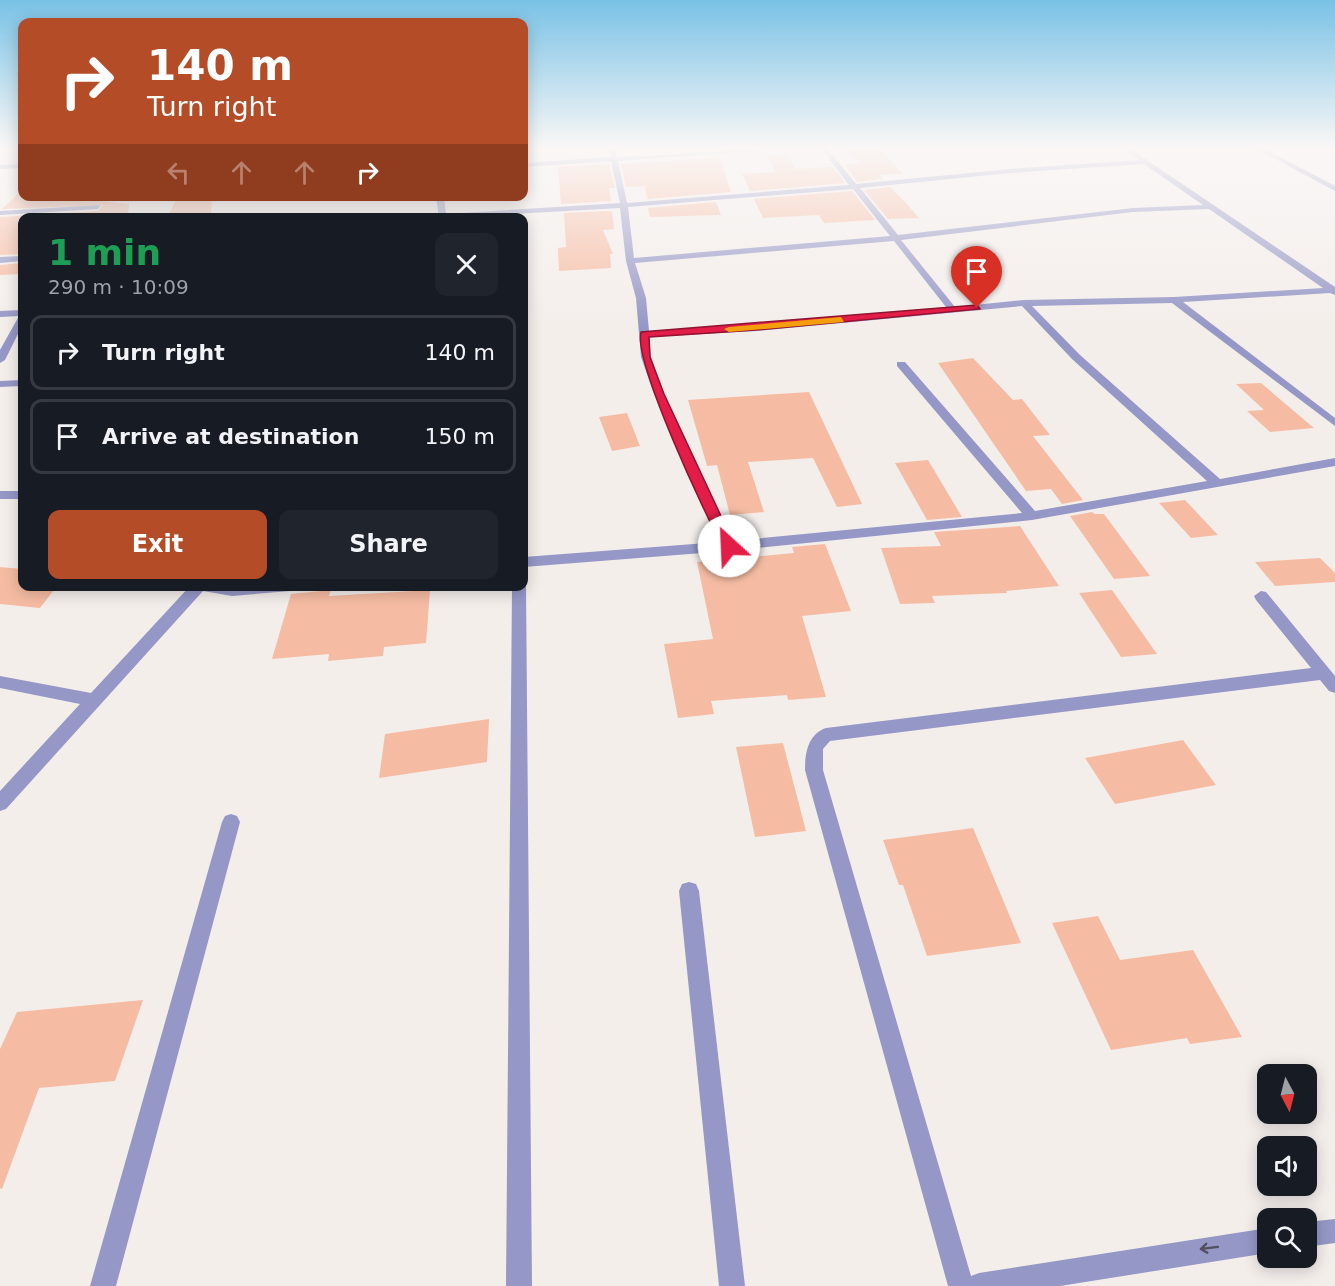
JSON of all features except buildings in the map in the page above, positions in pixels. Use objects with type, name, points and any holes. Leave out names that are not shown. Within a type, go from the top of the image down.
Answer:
[{"type":"street","points":[[0,213],[55,208]]},
{"type":"street","points":[[509,213],[591,208]]},
{"type":"street","points":[[624,208],[630,261],[640,298],[646,357],[659,394],[729,546]]},
{"type":"street","points":[[874,208],[953,310]]},
{"type":"street","points":[[630,261],[897,238],[1133,210],[1185,208]]},
{"type":"street","points":[[1213,208],[1334,291]]},
{"type":"street","points":[[0,260],[18,259]]},
{"type":"street","points":[[644,334],[756,328],[1024,303],[1174,300],[1334,291]]},
{"type":"street","points":[[1174,300],[1335,423]]},
{"type":"street","points":[[1024,303],[1076,357],[1215,481]]},
{"type":"street","points":[[0,314],[18,313]]},
{"type":"street","points":[[0,360],[18,326]]},
{"type":"street","points":[[901,364],[1032,516]]},
{"type":"street","points":[[0,384],[18,383]]},
{"type":"street","points":[[528,562],[729,546],[1032,516],[1215,481],[1335,462]]},
{"type":"street","points":[[0,495],[18,495]]},
{"type":"street","points":[[0,803],[195,591]]},
{"type":"street","points":[[519,591],[519,1286]]},
{"type":"street","points":[[1261,596],[1335,687]]},
{"type":"street","points":[[961,1286],[814,770],[813,753],[816,742],[826,735],[1323,673]]},
{"type":"street","points":[[0,682],[96,701]]},
{"type":"street","points":[[103,1286],[231,822]]},
{"type":"street","points":[[689,891],[732,1286]]},
{"type":"street","points":[[1317,1233],[1335,1231]]},
{"type":"street","points":[[979,1286],[1257,1242]]},
{"type":"slow traffic","points":[[729,329],[841,320]]},
{"type":"route","points":[[729,546],[659,394],[646,357],[644,334],[756,328],[977,308]]}]
